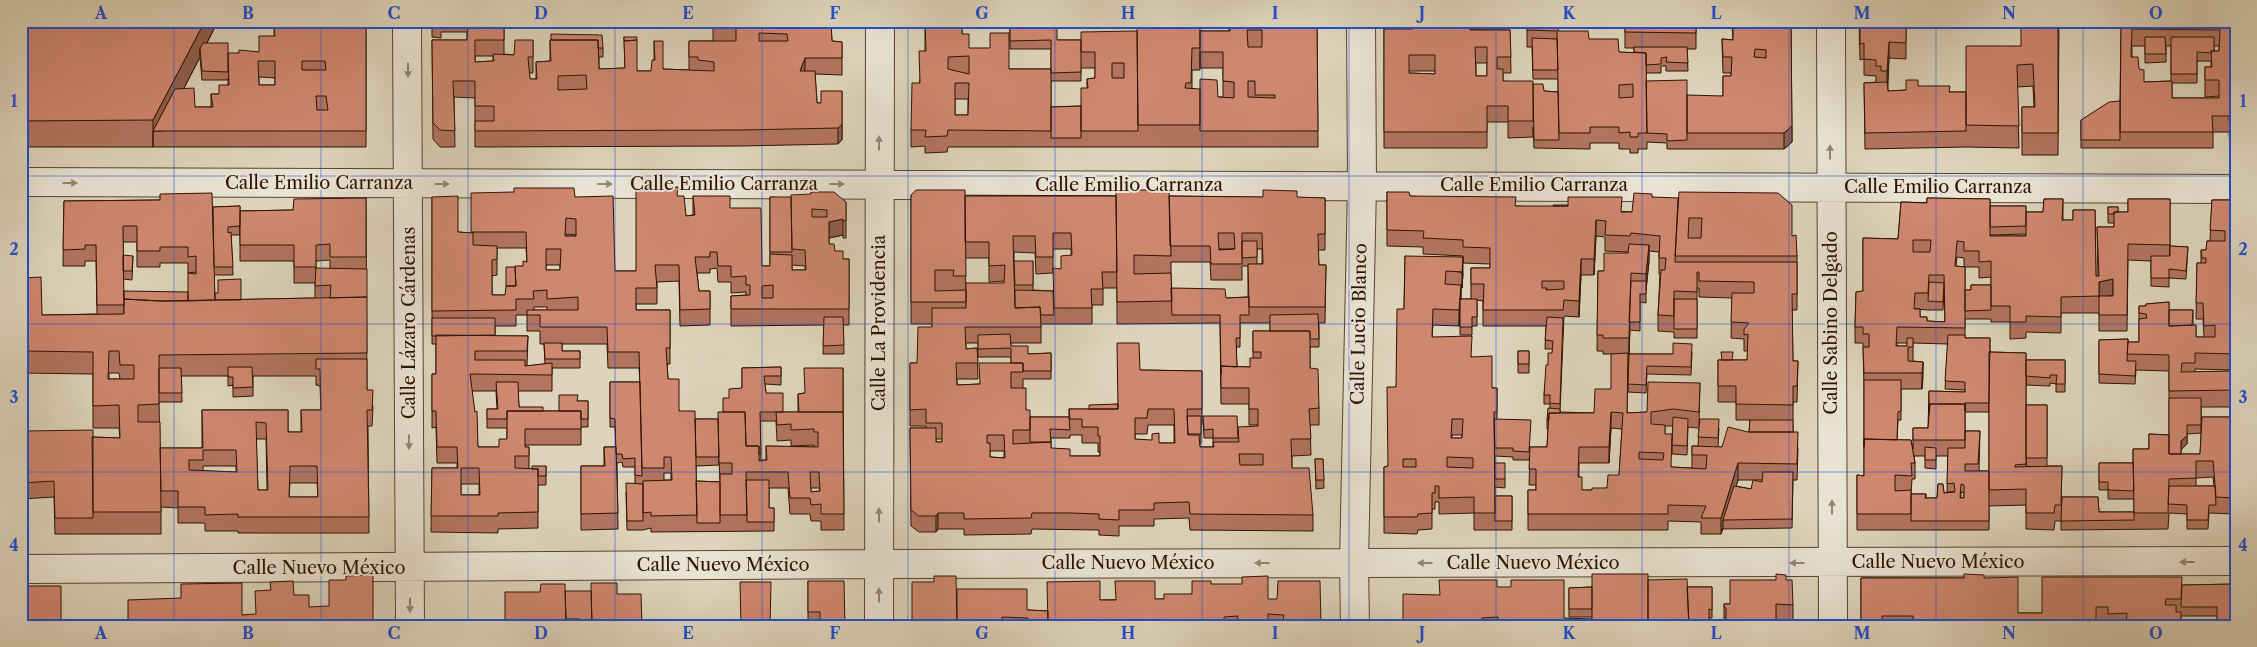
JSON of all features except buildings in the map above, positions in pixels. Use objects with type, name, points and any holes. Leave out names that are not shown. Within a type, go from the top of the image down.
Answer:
[{"type":"street","name":"Calle Lázaro Cárdenas","points":[[408,21],[410,626]]},
{"type":"street","name":"Calle La Providencia","points":[[880,21],[880,626]]},
{"type":"street","name":"Calle Lucio Blanco","points":[[1355,626],[1354,563],[1362,184],[1361,21]]},
{"type":"street","name":"Calle Sabino Delgado","points":[[1831,21],[1832,626]]},
{"type":"street","name":"Calle Emilio Carranza","points":[[21,182],[1362,184],[2236,189]]},
{"type":"street","name":"Calle Nuevo México","points":[[21,569],[879,564],[2236,561]]}]
